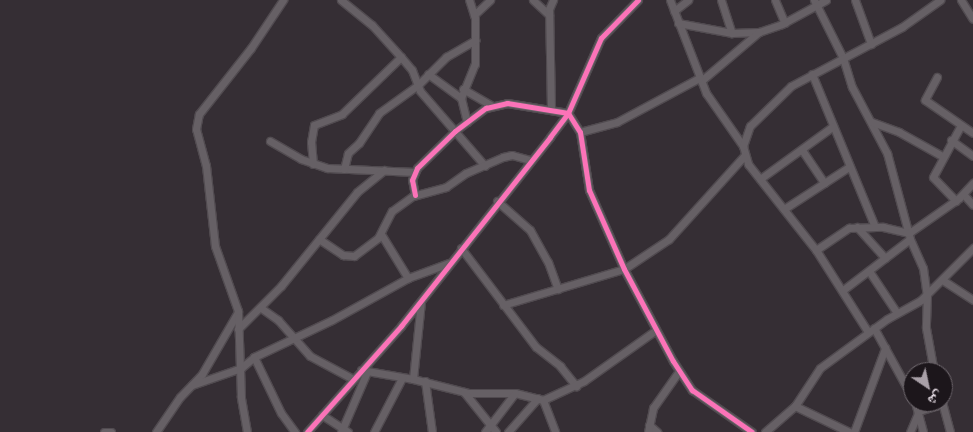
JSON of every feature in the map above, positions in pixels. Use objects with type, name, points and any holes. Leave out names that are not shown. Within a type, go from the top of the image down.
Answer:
[{"type":"street","points":[[247,432],[238,311],[215,246],[206,166],[196,135],[196,121],[283,0]]},
{"type":"street","points":[[341,0],[401,56],[418,84],[485,166]]},
{"type":"street","points":[[467,122],[461,98],[474,64],[475,40],[474,15],[469,0]]},
{"type":"street","points":[[474,15],[490,0]]},
{"type":"street","points":[[533,0],[549,15]]},
{"type":"street","points":[[551,108],[549,15],[553,0]]},
{"type":"street","points":[[307,432],[353,379],[364,371],[568,113],[600,38],[638,0]]},
{"type":"street","points":[[670,0],[700,80],[743,146],[745,155],[760,179],[816,250],[885,348],[903,380]]},
{"type":"street","points":[[674,11],[688,0]]},
{"type":"street","points":[[721,0],[732,33]]},
{"type":"street","points":[[775,0],[785,22]]},
{"type":"street","points":[[580,132],[617,122],[700,80],[759,32],[785,22],[816,2],[826,0]]},
{"type":"street","points":[[855,0],[872,44]]},
{"type":"street","points":[[743,146],[750,126],[772,102],[812,74],[872,44],[940,0]]},
{"type":"street","points":[[961,0],[973,19]]},
{"type":"street","points":[[816,2],[843,58],[852,88],[887,153],[910,236],[923,268],[927,295],[926,328],[932,362]]},
{"type":"street","points":[[678,23],[732,33],[759,32]]},
{"type":"street","points":[[344,169],[348,153],[359,143],[379,113],[418,84],[446,57],[475,40]]},
{"type":"street","points":[[313,164],[310,142],[314,125],[342,114],[401,56]]},
{"type":"street","points":[[428,74],[461,98]]},
{"type":"street","points":[[812,74],[848,167],[875,227]]},
{"type":"street","points":[[937,77],[925,100],[973,133]]},
{"type":"street","points":[[463,89],[491,105]]},
{"type":"street","points":[[415,195],[414,172],[455,131],[491,105],[507,103],[532,108],[551,108],[568,113],[580,132],[589,190],[624,269],[679,372],[692,390],[752,432]]},
{"type":"street","points":[[872,122],[899,132],[942,156]]},
{"type":"street","points":[[956,201],[933,179],[942,156],[961,125]]},
{"type":"street","points":[[760,179],[832,127]]},
{"type":"street","points":[[952,140],[973,156]]},
{"type":"street","points":[[270,141],[313,164],[344,169],[414,172]]},
{"type":"street","points":[[802,150],[824,183]]},
{"type":"street","points":[[319,239],[350,257],[367,248],[381,234],[396,207],[415,195],[446,187],[466,173],[512,155],[529,160]]},
{"type":"street","points":[[503,305],[624,269],[669,239],[745,155]]},
{"type":"street","points":[[784,209],[848,167]]},
{"type":"street","points":[[238,329],[260,308],[357,192],[384,170]]},
{"type":"street","points":[[844,290],[964,195],[973,183]]},
{"type":"street","points":[[964,195],[973,205]]},
{"type":"street","points":[[497,201],[530,230],[548,262],[558,289]]},
{"type":"street","points":[[816,250],[832,237],[857,227],[875,227],[910,236]]},
{"type":"street","points":[[857,227],[885,258]]},
{"type":"street","points":[[381,234],[408,278]]},
{"type":"street","points":[[461,248],[536,347],[560,366],[576,386]]},
{"type":"street","points":[[765,432],[795,406],[820,368],[871,330],[927,295],[944,281],[973,248]]},
{"type":"street","points":[[192,385],[241,368],[254,357],[332,320],[408,278],[450,263]]},
{"type":"street","points":[[869,271],[897,313]]},
{"type":"street","points":[[944,281],[973,300]]},
{"type":"street","points":[[413,379],[421,301]]},
{"type":"street","points":[[260,308],[278,320],[310,356],[353,379]]},
{"type":"street","points":[[156,432],[171,408],[202,374],[238,311]]},
{"type":"street","points":[[508,432],[541,399],[576,386],[656,330]]},
{"type":"street","points":[[854,432],[885,348]]},
{"type":"street","points":[[254,357],[281,413],[295,432]]},
{"type":"street","points":[[364,371],[425,381],[464,392],[515,393],[541,399]]},
{"type":"street","points":[[322,415],[344,431],[364,371]]},
{"type":"street","points":[[657,432],[648,428],[653,408],[679,372]]},
{"type":"street","points":[[374,432],[402,378]]},
{"type":"street","points":[[425,381],[432,432]]},
{"type":"street","points":[[464,392],[496,432]]},
{"type":"street","points":[[485,432],[515,393]]},
{"type":"street","points":[[541,399],[555,432]]},
{"type":"street","points":[[795,406],[849,432]]},
{"type":"street","points":[[910,432],[919,412]]},
{"type":"street","points":[[919,412],[924,432]]},
{"type":"street","points":[[944,412],[950,432]]},
{"type":"street","points":[[104,432],[111,432]]},
{"type":"cycle path","points":[[307,432],[401,326],[550,137],[568,113],[601,38],[638,0]]},
{"type":"cycle path","points":[[415,195],[412,180],[417,168],[455,131],[486,108],[507,103],[568,113],[580,132],[589,190],[624,269],[673,361],[692,390],[752,432]]}]
